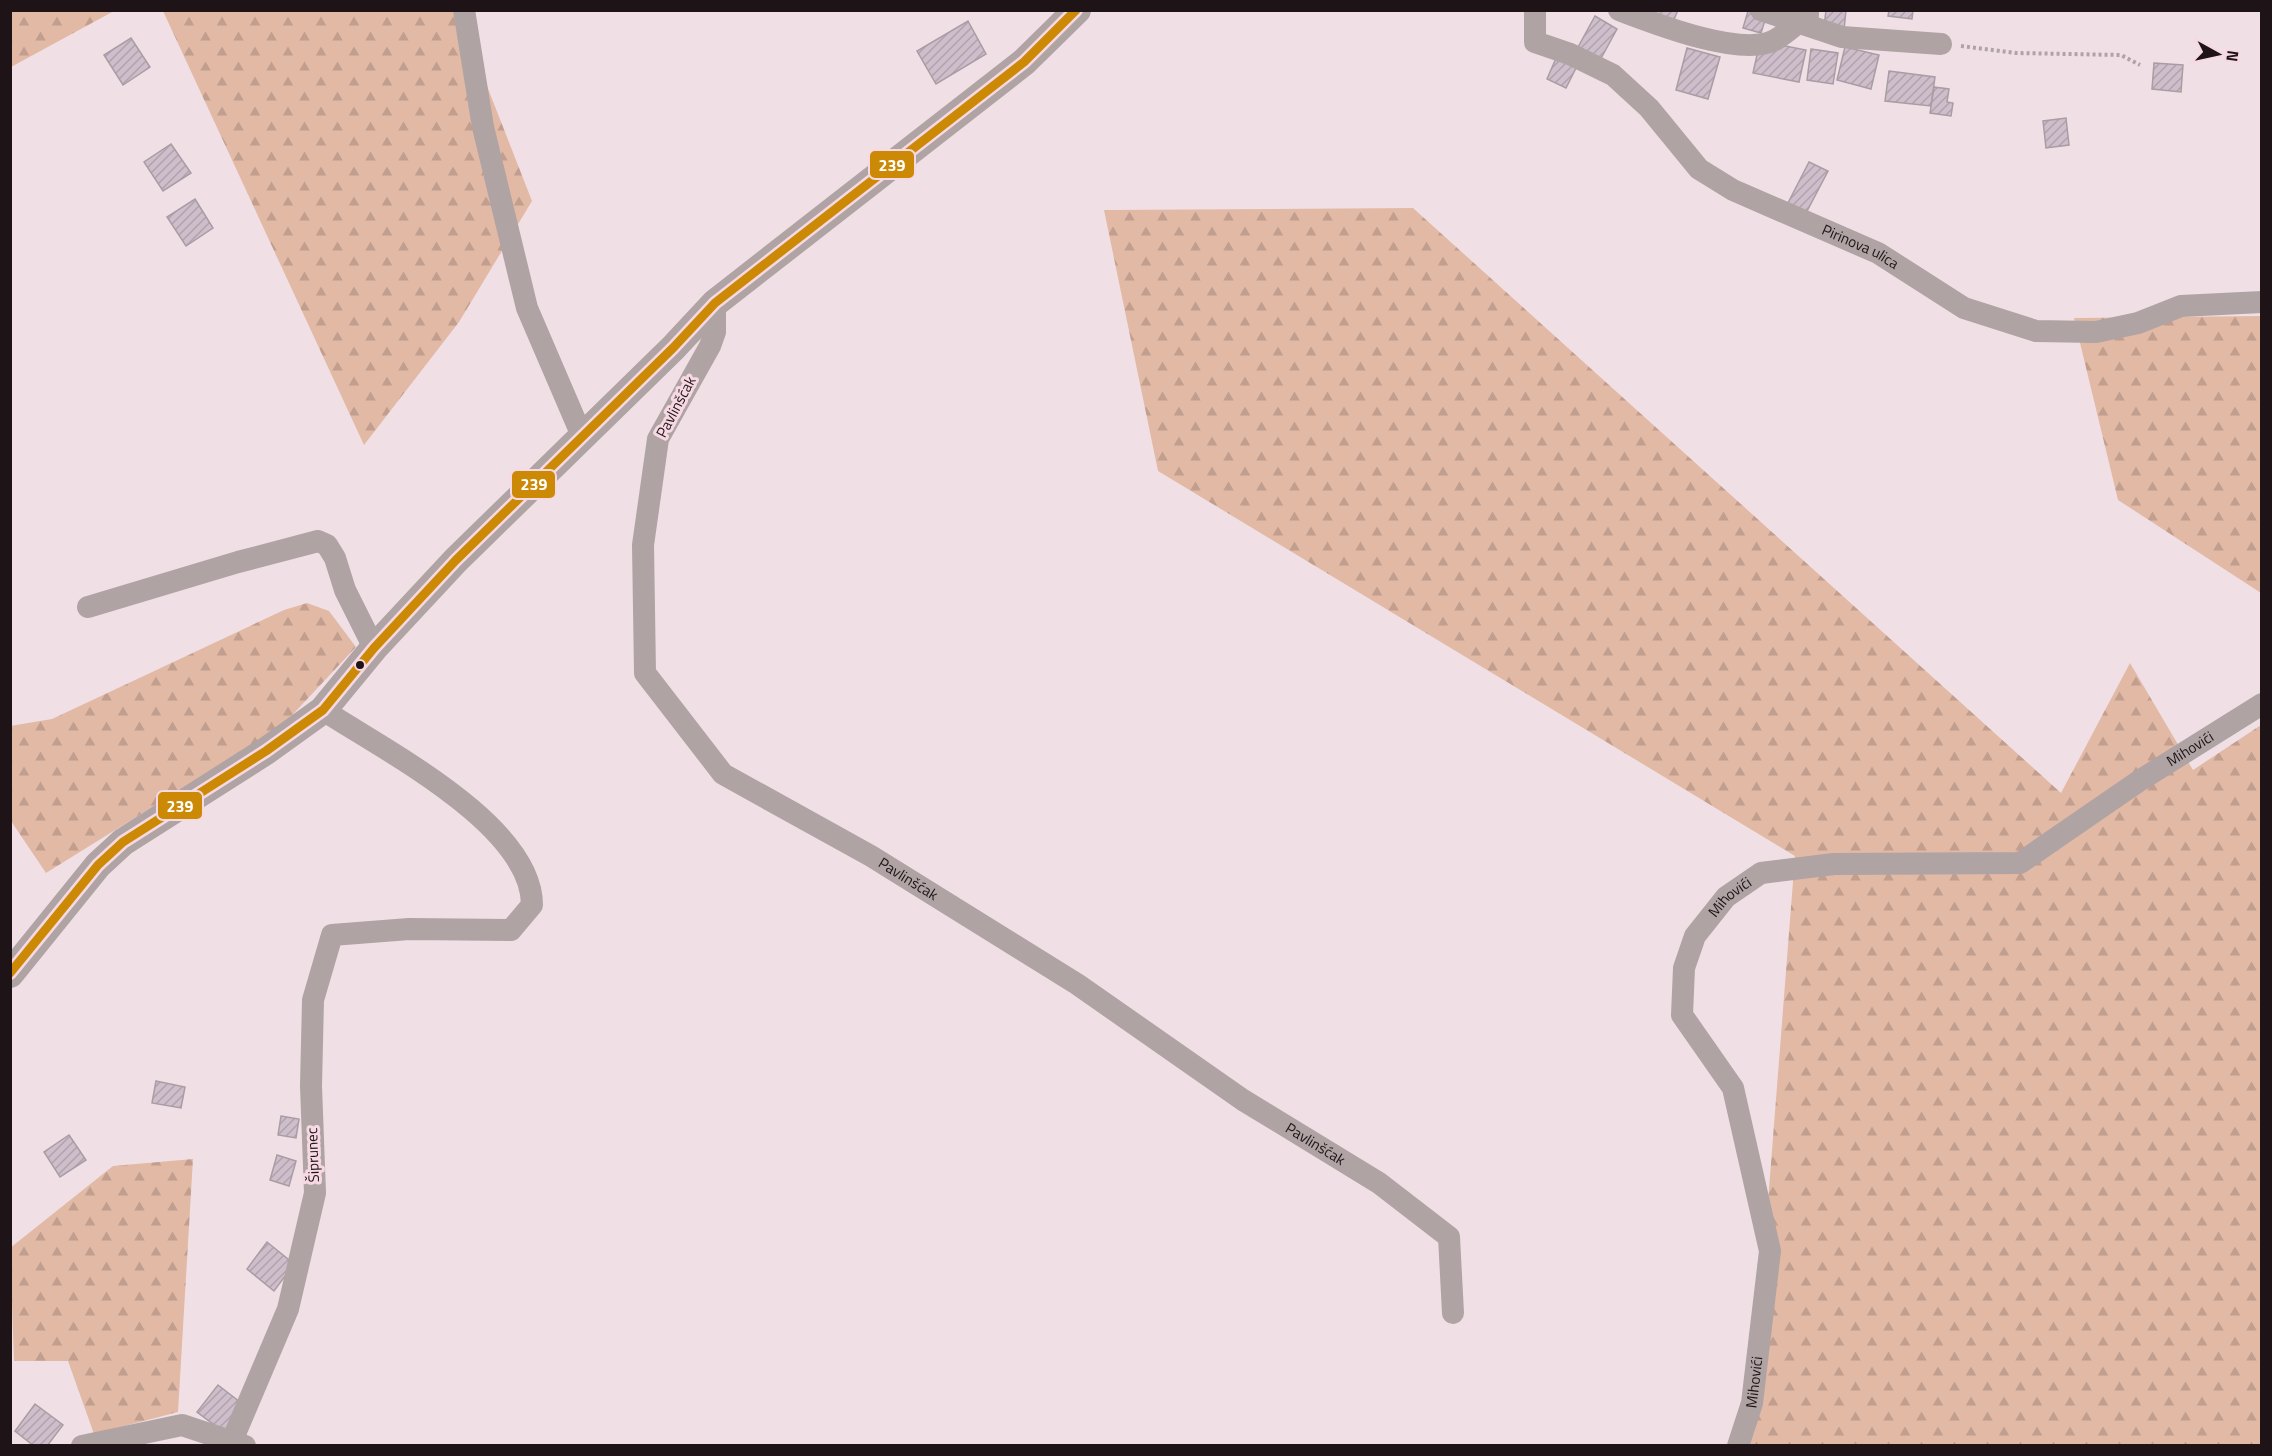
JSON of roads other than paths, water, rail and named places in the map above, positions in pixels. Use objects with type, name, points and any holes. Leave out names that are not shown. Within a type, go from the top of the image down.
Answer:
[{"type":"street","points":[[464,10],[483,127],[527,308],[582,436]]},
{"type":"street","points":[[10,974],[98,865],[123,842],[266,751],[323,710],[374,648],[456,560],[715,303],[1024,62],[1077,10]]},
{"type":"street","name":"Pirinova ulica","points":[[1534,10],[1535,42],[1570,54],[1613,75],[1649,108],[1699,169],[1733,190],[1878,253],[1964,308],[2036,331],[2096,332],[2138,322],[2181,306],[2262,302]]},
{"type":"street","points":[[1619,10],[1714,42],[1760,44],[1774,41],[1803,16]]},
{"type":"street","points":[[1761,10],[1803,16],[1842,37],[1941,44]]},
{"type":"street","name":"Pavlinšćak","points":[[715,303],[715,332],[710,346],[658,439],[643,545],[645,673],[723,774],[871,856],[1077,984],[1243,1100],[1379,1183],[1449,1237],[1453,1313]]},
{"type":"street","points":[[88,608],[238,561],[318,541],[327,545],[335,558],[345,590],[374,648]]},
{"type":"street","name":"Mihovići","points":[[1738,1446],[1752,1403],[1770,1251],[1733,1088],[1682,1015],[1684,968],[1695,936],[1726,897],[1761,873],[1834,864],[2020,863],[2139,781],[2262,704]]},
{"type":"street","name":"Šiprunec","points":[[238,1443],[288,1309],[315,1193],[311,1086],[313,1000],[332,935],[409,929],[511,930],[532,905],[532,889],[526,872],[510,847],[484,819],[429,778],[323,710]]},
{"type":"street","points":[[82,1446],[182,1425],[238,1443]]}]
